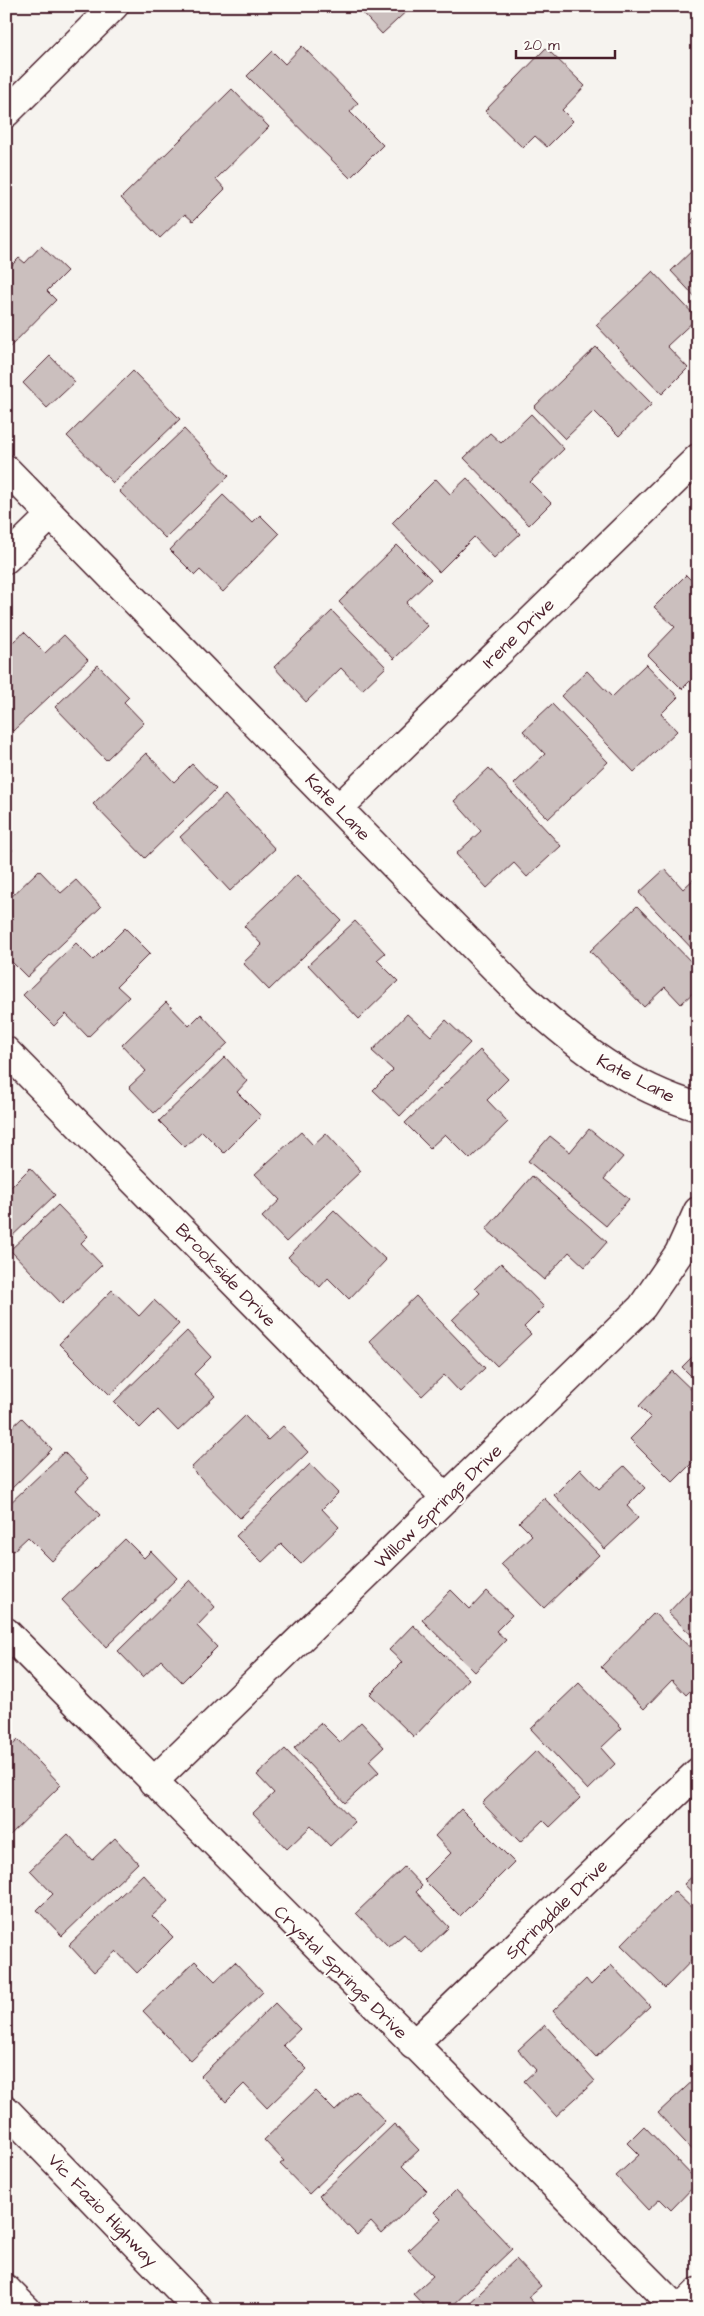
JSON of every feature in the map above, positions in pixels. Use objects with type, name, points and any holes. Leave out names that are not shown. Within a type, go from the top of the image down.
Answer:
[{"type":"main road","points":[[6,113],[114,6]]},
{"type":"main road","name":"Irene Drive","points":[[338,808],[698,458]]},
{"type":"main road","name":"Kate Lane","points":[[6,469],[524,998],[563,1034],[599,1062],[643,1086],[698,1107]]},
{"type":"main road","points":[[6,559],[51,515]]},
{"type":"main road","name":"Brookside Drive","points":[[6,1051],[446,1498]]},
{"type":"main road","name":"Willow Springs Drive","points":[[154,1782],[642,1307],[679,1253],[698,1211]]},
{"type":"main road","name":"Crystal Springs Drive","points":[[6,1632],[413,2045],[679,2310]]},
{"type":"main road","name":"Springdale Drive","points":[[413,2045],[698,1772]]},
{"type":"main road","name":"Vic Fazio Highway","points":[[6,2110],[199,2309]]},
{"type":"main road","points":[[6,2288],[27,2310]]},
{"type":"main road","points":[[679,2310],[698,2292]]},
{"type":"building","points":[[356,6],[412,6],[382,34]]},
{"type":"building","points":[[683,6],[698,6],[698,22]]},
{"type":"building","points":[[302,46],[358,103],[350,112],[383,145],[350,178],[247,76],[272,51],[285,64]]},
{"type":"building","points":[[546,48],[585,86],[562,110],[573,121],[547,147],[535,136],[523,148],[485,111]]},
{"type":"building","points":[[232,89],[269,127],[216,179],[225,189],[193,221],[185,214],[160,238],[121,198]]},
{"type":"building","points":[[698,214],[698,229],[691,221]]},
{"type":"building","points":[[698,245],[698,300],[671,271]]},
{"type":"building","points":[[41,246],[67,271],[47,291],[56,300],[6,351],[6,271],[19,258],[25,263]]},
{"type":"building","points":[[653,271],[697,318],[667,346],[688,368],[662,394],[596,325]]},
{"type":"building","points":[[596,347],[652,404],[619,436],[594,411],[565,439],[534,407]]},
{"type":"building","points":[[50,356],[75,382],[47,408],[23,383]]},
{"type":"building","points":[[133,371],[180,419],[113,483],[67,436]]},
{"type":"building","points":[[531,414],[564,449],[530,482],[551,503],[529,525],[464,458],[490,433],[501,443]]},
{"type":"building","points":[[184,429],[229,476],[165,538],[119,491]]},
{"type":"building","points":[[467,478],[520,534],[494,558],[474,537],[439,572],[392,523],[436,479],[450,494]]},
{"type":"building","points":[[223,495],[252,523],[260,515],[279,534],[223,592],[200,570],[195,575],[170,550]]},
{"type":"building","points":[[397,545],[431,579],[406,603],[428,626],[394,659],[339,602]]},
{"type":"building","points":[[698,563],[698,575],[692,569]]},
{"type":"building","points":[[686,575],[698,587],[698,673],[682,689],[648,655],[675,627],[654,607]]},
{"type":"building","points":[[332,611],[386,667],[362,690],[341,668],[306,702],[274,667]]},
{"type":"building","points":[[24,632],[45,653],[64,635],[88,660],[13,731],[6,724],[6,692],[11,687],[6,682],[6,648]]},
{"type":"building","points":[[646,664],[678,697],[661,714],[677,731],[634,772],[561,696],[587,671],[612,697]]},
{"type":"building","points":[[98,665],[129,697],[124,702],[144,723],[106,760],[55,707]]},
{"type":"building","points":[[552,704],[608,762],[548,819],[514,784],[545,754],[523,731]]},
{"type":"building","points":[[146,753],[174,782],[192,764],[216,789],[145,858],[93,804]]},
{"type":"building","points":[[489,768],[561,846],[527,877],[514,863],[487,888],[456,854],[481,831],[454,801]]},
{"type":"building","points":[[225,795],[275,849],[230,891],[180,837]]},
{"type":"building","points":[[6,843],[13,850],[6,857]]},
{"type":"building","points":[[665,869],[683,889],[698,875],[698,955],[639,893]]},
{"type":"building","points":[[39,870],[61,893],[76,880],[101,907],[27,977],[6,956],[6,902]]},
{"type":"building","points":[[297,875],[341,920],[269,990],[243,963],[262,945],[244,926]]},
{"type":"building","points":[[637,906],[698,969],[698,988],[681,1004],[665,987],[644,1007],[590,951]]},
{"type":"building","points":[[355,921],[385,953],[377,960],[398,981],[359,1019],[308,965]]},
{"type":"building","points":[[125,928],[150,953],[117,986],[129,997],[88,1037],[66,1014],[54,1026],[23,995],[76,943],[93,960]]},
{"type":"building","points":[[166,1002],[189,1026],[201,1014],[228,1043],[154,1113],[129,1087],[146,1071],[122,1045]]},
{"type":"building","points":[[407,1014],[431,1036],[446,1020],[470,1043],[400,1116],[373,1090],[393,1070],[372,1051]]},
{"type":"building","points":[[480,1050],[508,1079],[487,1100],[508,1122],[470,1159],[445,1134],[430,1148],[405,1123]]},
{"type":"building","points":[[225,1057],[247,1081],[237,1092],[261,1116],[224,1153],[202,1131],[185,1147],[159,1121]]},
{"type":"building","points":[[589,1129],[623,1157],[604,1179],[629,1199],[606,1226],[528,1161],[550,1136],[570,1152]]},
{"type":"building","points":[[301,1132],[313,1145],[326,1133],[361,1171],[286,1242],[262,1217],[280,1200],[255,1174]]},
{"type":"building","points":[[30,1168],[55,1195],[6,1242],[6,1182],[11,1187]]},
{"type":"building","points":[[532,1176],[607,1242],[585,1267],[569,1252],[544,1280],[486,1229]]},
{"type":"building","points":[[58,1205],[88,1236],[81,1243],[102,1265],[62,1304],[10,1250]]},
{"type":"building","points":[[334,1210],[386,1260],[349,1299],[328,1278],[320,1287],[288,1257]]},
{"type":"building","points":[[501,1263],[544,1307],[524,1327],[531,1334],[497,1366],[452,1320],[480,1293],[475,1288]]},
{"type":"building","points":[[112,1290],[139,1316],[154,1300],[179,1324],[110,1395],[59,1344]]},
{"type":"building","points":[[416,1296],[485,1368],[460,1392],[444,1375],[422,1396],[369,1341]]},
{"type":"building","points":[[187,1331],[211,1357],[194,1374],[215,1396],[178,1431],[158,1410],[140,1428],[114,1402]]},
{"type":"building","points":[[698,1351],[698,1383],[682,1367]]},
{"type":"building","points":[[672,1371],[698,1396],[698,1457],[673,1482],[630,1439],[651,1418],[639,1406]]},
{"type":"building","points":[[245,1416],[268,1440],[283,1426],[308,1452],[240,1518],[191,1468]]},
{"type":"building","points":[[22,1418],[52,1449],[6,1494],[6,1433]]},
{"type":"building","points":[[64,1452],[89,1478],[76,1490],[100,1515],[52,1561],[28,1537],[13,1551],[6,1545],[6,1507]]},
{"type":"building","points":[[310,1464],[338,1493],[322,1509],[339,1527],[301,1564],[281,1544],[262,1562],[236,1536]]},
{"type":"building","points":[[624,1466],[645,1488],[627,1506],[638,1518],[605,1549],[554,1495],[580,1469],[599,1489]]},
{"type":"building","points":[[544,1498],[599,1555],[544,1608],[501,1564],[532,1535],[519,1522]]},
{"type":"building","points":[[125,1539],[144,1558],[151,1551],[177,1578],[106,1647],[62,1600]]},
{"type":"building","points":[[190,1580],[215,1607],[197,1626],[217,1647],[182,1682],[161,1660],[143,1677],[118,1651]]},
{"type":"building","points":[[698,1581],[698,1641],[668,1613]]},
{"type":"building","points":[[451,1590],[470,1609],[487,1591],[512,1615],[496,1631],[506,1640],[475,1672],[422,1620]]},
{"type":"building","points":[[654,1613],[698,1655],[698,1683],[686,1695],[672,1680],[644,1709],[601,1667]]},
{"type":"building","points":[[413,1625],[469,1679],[414,1737],[370,1694],[402,1662],[389,1650]]},
{"type":"building","points":[[579,1683],[622,1728],[601,1748],[615,1764],[588,1790],[531,1729]]},
{"type":"building","points":[[361,1722],[384,1747],[369,1761],[379,1772],[345,1803],[294,1748],[321,1723],[340,1742]]},
{"type":"building","points":[[6,1727],[11,1732],[6,1737]]},
{"type":"building","points":[[18,1740],[61,1785],[6,1839],[6,1751]]},
{"type":"building","points":[[285,1749],[355,1822],[330,1846],[311,1826],[287,1849],[253,1813],[274,1793],[257,1775]]},
{"type":"building","points":[[536,1751],[580,1798],[550,1827],[543,1820],[520,1842],[482,1803]]},
{"type":"building","points":[[461,1809],[514,1862],[460,1916],[424,1880],[451,1853],[435,1836]]},
{"type":"building","points":[[68,1834],[92,1860],[115,1838],[138,1863],[62,1936],[37,1910],[53,1894],[30,1870]]},
{"type":"building","points":[[404,1867],[422,1886],[416,1892],[449,1927],[422,1953],[404,1934],[389,1947],[356,1913]]},
{"type":"building","points":[[698,1871],[698,1899],[684,1884]]},
{"type":"building","points":[[143,1874],[168,1901],[152,1916],[173,1937],[137,1973],[116,1951],[94,1972],[69,1945]]},
{"type":"building","points":[[674,1891],[698,1914],[698,1954],[665,1988],[621,1945]]},
{"type":"building","points":[[195,1961],[215,1981],[235,1962],[263,1992],[191,2061],[143,2011]]},
{"type":"building","points":[[611,1965],[650,2006],[596,2057],[553,2011],[586,1979],[591,1985]]},
{"type":"building","points":[[275,2003],[300,2029],[283,2045],[307,2069],[267,2108],[244,2084],[226,2102],[201,2076]]},
{"type":"building","points":[[545,2025],[595,2081],[556,2116],[524,2081],[536,2070],[518,2050]]},
{"type":"building","points":[[698,2076],[698,2156],[658,2113]]},
{"type":"building","points":[[315,2091],[335,2111],[356,2091],[385,2121],[309,2194],[280,2164],[284,2161],[264,2140]]},
{"type":"building","points":[[394,2124],[419,2150],[402,2166],[427,2191],[382,2234],[371,2222],[357,2235],[319,2196]]},
{"type":"building","points":[[644,2126],[698,2182],[671,2210],[660,2199],[648,2210],[616,2176],[639,2155],[627,2143]]},
{"type":"building","points":[[456,2190],[512,2249],[448,2310],[428,2310],[413,2294],[433,2276],[408,2250],[441,2219],[434,2212]]},
{"type":"building","points":[[516,2259],[541,2286],[528,2297],[540,2310],[462,2310]]}]
